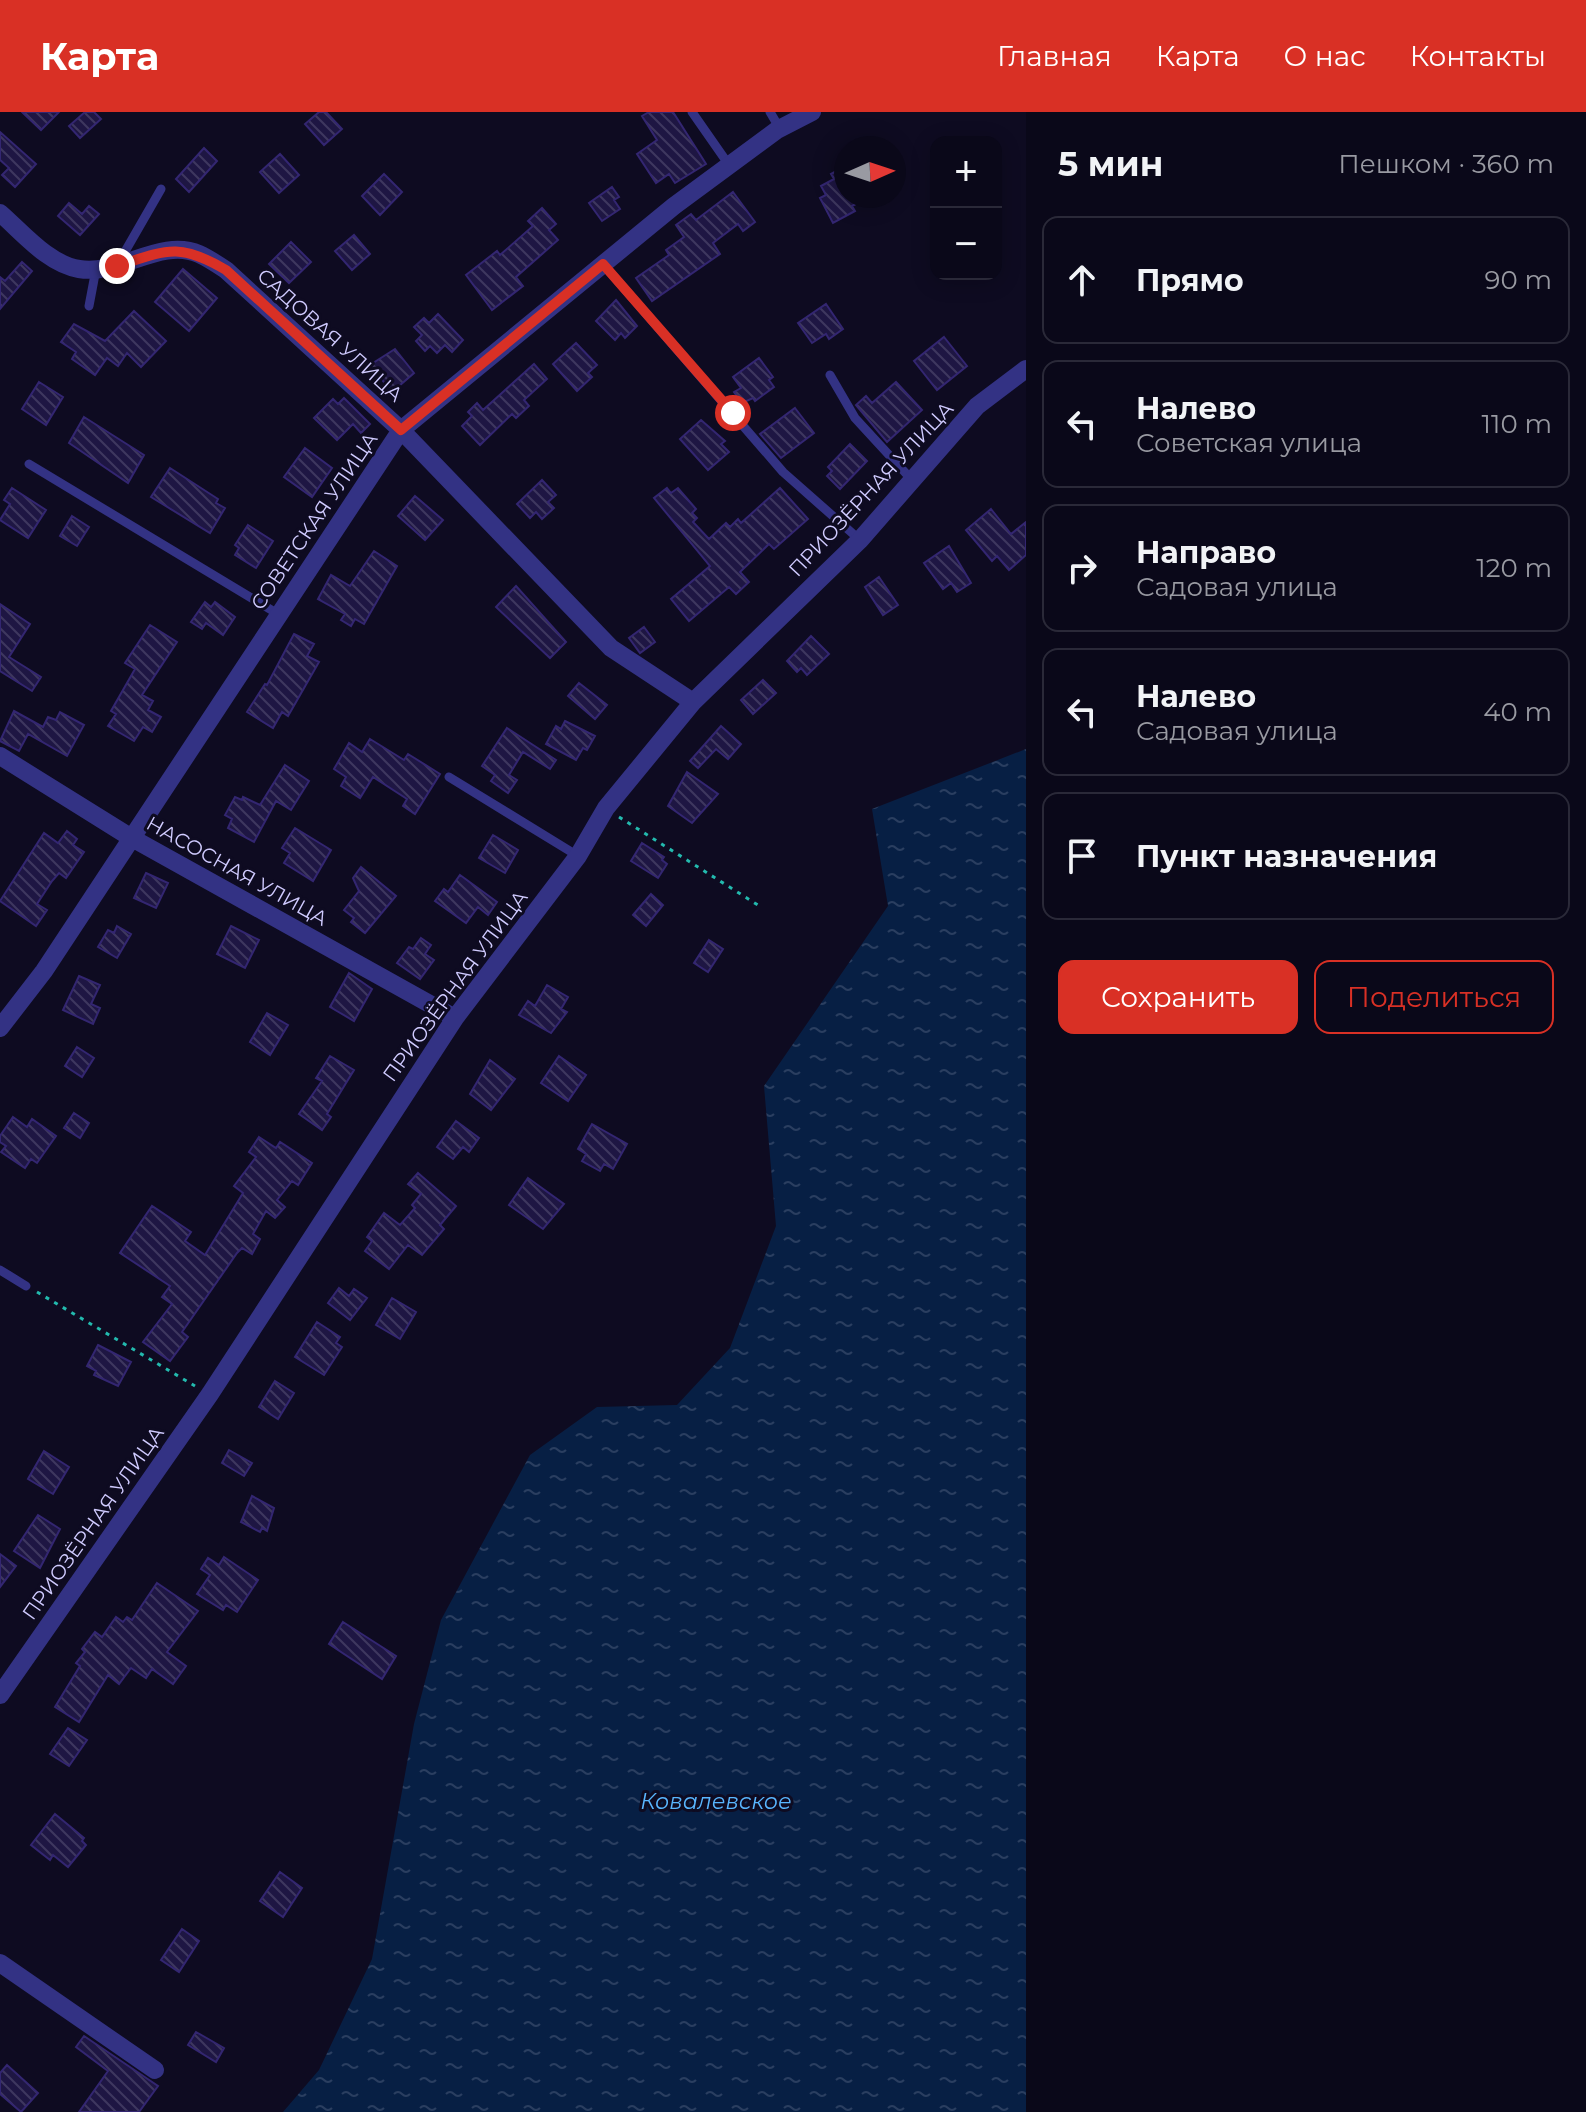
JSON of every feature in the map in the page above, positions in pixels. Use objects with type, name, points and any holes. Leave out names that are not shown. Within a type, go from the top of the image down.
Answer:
[{"type":"street","name":"СОВЕТСКАЯ УЛИЦА","points":[[0,1028],[44,971],[401,430],[729,165],[780,129],[812,112]]},
{"type":"street","name":"САДОВАЯ УЛИЦА","points":[[0,213],[51,258],[79,269],[117,266],[165,250],[197,252],[226,270],[401,430],[611,648],[693,702]]},
{"type":"street","name":"ПРИОЗЁРНАЯ УЛИЦА","points":[[0,1695],[210,1394],[455,1018],[578,856],[606,808],[693,702],[860,540],[977,406],[1026,369]]},
{"type":"street","name":"НАСОСНАЯ УЛИЦА","points":[[0,756],[130,837],[455,1018]]},
{"type":"street","points":[[0,1963],[155,2070]]},
{"type":"lane","points":[[692,112],[729,165]]},
{"type":"lane","points":[[770,112],[780,129]]},
{"type":"lane","points":[[117,266],[161,189]]},
{"type":"lane","points":[[603,264],[783,472],[860,540]]},
{"type":"lane","points":[[89,306],[96,269]]},
{"type":"lane","points":[[830,375],[855,418],[912,480]]},
{"type":"lane","points":[[29,464],[278,614]]},
{"type":"lane","points":[[449,777],[578,856]]},
{"type":"lane","points":[[0,1270],[26,1286]]},
{"type":"path","points":[[606,808],[761,907]]},
{"type":"path","points":[[26,1286],[210,1394]]},
{"type":"water","name":"Ковалевское","points":[[1026,749],[1026,2112],[283,2112],[319,2070],[372,1959],[414,1724],[441,1620],[530,1455],[597,1407],[677,1405],[730,1348],[776,1226],[764,1086],[888,906],[872,809]]},
{"type":"building","points":[[22,112],[59,112],[41,130]]},
{"type":"building","points":[[85,112],[94,112],[101,119],[80,138],[69,126]]},
{"type":"building","points":[[319,112],[326,112],[342,129],[324,145],[305,124]]},
{"type":"building","points":[[649,112],[673,112],[706,164],[675,183],[669,174],[656,183],[637,154],[657,140],[642,116]]},
{"type":"building","points":[[0,132],[36,164],[15,187],[2,175],[9,168],[0,160]]},
{"type":"building","points":[[204,148],[217,161],[189,192],[176,179]]},
{"type":"building","points":[[280,154],[299,175],[279,193],[260,172]]},
{"type":"building","points":[[384,174],[402,192],[380,215],[362,196]]},
{"type":"building","points":[[834,179],[834,208],[853,208],[855,211],[833,223],[820,198],[826,195],[821,186]]},
{"type":"building","points":[[612,187],[619,197],[614,200],[620,209],[602,221],[589,203]]},
{"type":"building","points":[[733,192],[755,222],[743,231],[738,224],[713,243],[720,254],[652,301],[636,278],[669,255],[666,250],[684,237],[676,225],[691,214],[696,220]]},
{"type":"building","points":[[69,203],[82,214],[89,206],[99,214],[80,235],[58,216]]},
{"type":"building","points":[[542,208],[556,224],[549,230],[558,240],[516,277],[523,286],[492,310],[466,275],[497,251],[500,255],[533,226],[528,221]]},
{"type":"building","points":[[354,235],[370,254],[352,270],[335,251]]},
{"type":"building","points":[[291,242],[311,262],[289,283],[269,264]]},
{"type":"building","points":[[22,262],[32,271],[0,309],[0,277],[5,281]]},
{"type":"building","points":[[183,269],[217,298],[189,331],[155,302]]},
{"type":"building","points":[[616,300],[637,326],[625,338],[621,333],[615,340],[596,321]]},
{"type":"building","points":[[826,304],[843,329],[829,339],[826,334],[812,343],[798,323]]},
{"type":"building","points":[[134,311],[166,341],[141,367],[127,353],[118,366],[107,358],[95,375],[72,359],[76,352],[61,342],[74,324],[105,341]]},
{"type":"building","points":[[438,314],[463,340],[452,352],[445,345],[437,353],[430,346],[425,351],[416,341],[422,335],[414,327],[424,318],[429,323]]},
{"type":"building","points":[[944,337],[967,366],[937,390],[914,361]]},
{"type":"building","points":[[576,343],[597,365],[588,373],[592,377],[577,391],[553,364]]},
{"type":"building","points":[[395,349],[414,373],[392,392],[370,365]]},
{"type":"building","points":[[759,358],[773,377],[769,380],[774,387],[755,401],[753,398],[742,403],[734,392],[741,388],[733,377]]},
{"type":"building","points":[[534,364],[547,379],[524,400],[529,406],[516,418],[512,414],[480,445],[462,426],[472,416],[468,412],[477,403],[483,410]]},
{"type":"building","points":[[39,382],[63,397],[46,425],[22,409]]},
{"type":"building","points":[[896,382],[922,410],[887,442],[856,405],[866,396],[872,403]]},
{"type":"building","points":[[344,398],[370,424],[361,433],[353,424],[337,440],[314,418],[333,399],[338,404]]},
{"type":"building","points":[[795,408],[814,433],[781,458],[760,434]]},
{"type":"building","points":[[84,417],[144,455],[128,483],[69,443]]},
{"type":"building","points":[[701,420],[725,441],[721,444],[729,452],[708,470],[680,439]]},
{"type":"building","points":[[850,444],[867,461],[840,489],[827,476],[832,471],[828,467]]},
{"type":"building","points":[[305,448],[332,468],[312,497],[284,477]]},
{"type":"building","points":[[170,468],[218,499],[216,503],[225,508],[210,533],[151,497]]},
{"type":"building","points":[[542,480],[556,495],[548,502],[554,508],[542,519],[536,512],[530,518],[517,504]]},
{"type":"building","points":[[12,488],[46,510],[28,538],[0,520],[10,504],[4,500]]},
{"type":"building","points":[[667,488],[671,493],[678,488],[696,509],[692,513],[697,518],[693,522],[709,539],[726,523],[730,527],[738,519],[741,523],[780,488],[808,519],[774,549],[769,544],[740,572],[749,582],[736,594],[729,587],[689,621],[671,599],[710,566],[654,498]]},
{"type":"building","points":[[415,496],[443,520],[425,540],[398,516]]},
{"type":"building","points":[[991,509],[1011,534],[1026,522],[1026,555],[1009,570],[997,556],[992,561],[966,530]]},
{"type":"building","points":[[72,516],[89,527],[77,546],[60,536]]},
{"type":"building","points":[[248,525],[273,541],[256,568],[235,555],[239,548],[235,545]]},
{"type":"building","points":[[949,546],[971,583],[957,592],[951,583],[943,589],[924,563]]},
{"type":"building","points":[[374,551],[397,566],[364,624],[355,619],[351,626],[341,620],[345,614],[318,599],[331,575],[350,586]]},
{"type":"building","points":[[879,577],[898,605],[883,615],[865,587]]},
{"type":"building","points":[[516,586],[566,642],[550,658],[496,607]]},
{"type":"building","points":[[205,602],[211,607],[215,602],[235,617],[223,635],[206,623],[202,629],[191,622]]},
{"type":"building","points":[[0,604],[30,624],[9,657],[41,677],[32,691],[0,671]]},
{"type":"building","points":[[150,625],[177,642],[142,695],[153,701],[148,710],[161,717],[152,732],[143,727],[134,741],[108,726],[116,714],[111,711],[135,669],[125,663]]},
{"type":"building","points":[[644,627],[655,642],[640,653],[629,638]]},
{"type":"building","points":[[294,634],[314,644],[307,656],[319,662],[288,716],[282,712],[273,728],[247,712],[267,685]]},
{"type":"building","points":[[811,636],[829,654],[807,675],[801,668],[797,672],[787,661]]},
{"type":"building","points":[[763,680],[776,693],[753,714],[741,700]]},
{"type":"building","points":[[579,683],[607,705],[595,719],[568,696]]},
{"type":"building","points":[[14,711],[43,727],[48,717],[56,720],[60,712],[84,725],[67,756],[28,734],[19,751],[0,741]]},
{"type":"building","points":[[565,721],[595,736],[587,750],[583,748],[576,760],[546,744],[556,726],[561,729]]},
{"type":"building","points":[[721,726],[741,744],[728,759],[716,749],[698,768],[690,761]]},
{"type":"building","points":[[507,728],[556,760],[550,769],[523,752],[509,775],[517,780],[508,793],[491,781],[495,775],[482,766]]},
{"type":"building","points":[[370,739],[404,760],[408,754],[440,774],[415,814],[403,806],[407,799],[373,777],[360,798],[341,786],[346,777],[334,769],[349,743],[362,752]]},
{"type":"building","points":[[285,765],[309,781],[291,810],[276,801],[254,842],[228,828],[232,819],[225,815],[235,797],[242,800],[243,797],[260,805]]},
{"type":"building","points":[[687,772],[718,794],[692,823],[668,806]]},
{"type":"building","points":[[295,828],[331,850],[313,881],[284,863],[290,853],[282,848]]},
{"type":"building","points":[[67,831],[77,839],[73,845],[84,852],[66,878],[59,873],[37,904],[47,910],[36,926],[0,901],[44,833],[58,843]]},
{"type":"building","points":[[493,835],[518,850],[505,873],[479,858]]},
{"type":"building","points":[[642,843],[664,857],[662,860],[667,864],[658,878],[631,861]]},
{"type":"building","points":[[361,867],[396,896],[365,933],[351,922],[354,918],[344,910],[359,891],[353,878]]},
{"type":"building","points":[[146,873],[168,883],[156,908],[134,898]]},
{"type":"building","points":[[460,875],[497,902],[488,915],[478,907],[466,923],[435,901],[444,889],[448,892]]},
{"type":"building","points":[[651,894],[663,905],[646,926],[633,915]]},
{"type":"building","points":[[117,926],[131,934],[117,958],[98,947],[108,930],[114,933]]},
{"type":"building","points":[[231,926],[259,940],[245,968],[217,954]]},
{"type":"building","points":[[421,938],[431,945],[425,954],[434,960],[420,979],[397,963],[409,947],[413,949]]},
{"type":"building","points":[[709,940],[723,949],[708,972],[694,963]]},
{"type":"building","points":[[349,973],[372,989],[354,1021],[330,1007]]},
{"type":"building","points":[[79,976],[100,985],[91,1004],[100,1008],[93,1024],[63,1010]]},
{"type":"building","points":[[547,985],[568,997],[561,1009],[567,1012],[551,1033],[519,1015],[528,1001],[535,1006]]},
{"type":"building","points":[[267,1013],[288,1025],[270,1055],[250,1042]]},
{"type":"building","points":[[77,1047],[94,1058],[82,1077],[65,1066]]},
{"type":"building","points":[[330,1056],[354,1070],[327,1114],[331,1117],[322,1130],[299,1114],[322,1081],[316,1078]]},
{"type":"building","points":[[559,1056],[586,1075],[568,1101],[541,1083]]},
{"type":"building","points":[[490,1060],[515,1079],[491,1110],[470,1094]]},
{"type":"building","points":[[74,1113],[89,1123],[80,1138],[64,1128]]},
{"type":"building","points":[[13,1117],[27,1127],[32,1119],[56,1136],[37,1163],[31,1159],[25,1168],[1,1152],[6,1146],[0,1142],[0,1136]]},
{"type":"building","points":[[456,1121],[479,1138],[469,1152],[463,1147],[453,1159],[437,1147]]},
{"type":"building","points":[[592,1124],[627,1144],[613,1169],[604,1164],[600,1171],[582,1161],[586,1154],[578,1149]]},
{"type":"building","points":[[259,1137],[276,1148],[280,1142],[312,1163],[298,1185],[292,1181],[277,1200],[285,1207],[275,1218],[266,1211],[253,1234],[260,1239],[252,1254],[242,1248],[237,1253],[182,1332],[188,1337],[170,1361],[143,1342],[172,1304],[162,1297],[170,1286],[120,1253],[152,1206],[191,1232],[185,1241],[205,1255],[243,1193],[234,1186],[256,1157],[249,1152]]},
{"type":"building","points":[[418,1173],[456,1206],[440,1225],[444,1229],[422,1255],[408,1245],[389,1269],[365,1251],[372,1241],[367,1237],[384,1213],[400,1225],[415,1208],[412,1205],[421,1194],[408,1184]]},
{"type":"building","points":[[528,1178],[564,1204],[543,1229],[509,1205]]},
{"type":"building","points":[[339,1288],[349,1296],[354,1289],[367,1298],[350,1320],[328,1303]]},
{"type":"building","points":[[392,1298],[416,1312],[400,1339],[376,1325]]},
{"type":"building","points":[[317,1322],[340,1337],[336,1343],[342,1347],[324,1375],[295,1357]]},
{"type":"building","points":[[98,1345],[131,1362],[118,1386],[94,1375],[96,1371],[87,1366]]},
{"type":"building","points":[[275,1381],[294,1393],[278,1419],[259,1407]]},
{"type":"building","points":[[229,1450],[252,1463],[244,1476],[222,1463]]},
{"type":"building","points":[[44,1451],[69,1467],[53,1494],[28,1479]]},
{"type":"building","points":[[252,1496],[274,1508],[267,1531],[262,1528],[260,1532],[241,1522]]},
{"type":"building","points":[[38,1515],[60,1529],[40,1568],[14,1551]]},
{"type":"building","points":[[0,1554],[16,1566],[0,1587]]},
{"type":"building","points":[[224,1557],[258,1580],[237,1612],[226,1605],[223,1610],[197,1594],[210,1575],[201,1569],[208,1558],[219,1565]]},
{"type":"building","points":[[157,1583],[198,1611],[167,1652],[186,1666],[173,1684],[152,1669],[146,1678],[131,1668],[119,1684],[108,1675],[79,1722],[55,1707],[80,1666],[76,1663],[85,1652],[82,1649],[95,1632],[102,1637],[116,1617],[123,1622],[127,1617],[132,1620]]},
{"type":"building","points":[[343,1622],[396,1656],[382,1679],[329,1644]]},
{"type":"building","points":[[68,1728],[87,1740],[69,1766],[50,1754]]},
{"type":"building","points":[[55,1814],[84,1838],[82,1841],[86,1845],[68,1867],[53,1855],[50,1860],[31,1845]]},
{"type":"building","points":[[280,1872],[302,1888],[283,1917],[260,1901]]},
{"type":"building","points":[[182,1929],[199,1941],[179,1972],[161,1960]]},
{"type":"building","points":[[196,2032],[224,2048],[216,2062],[188,2045]]},
{"type":"building","points":[[84,2036],[158,2086],[139,2112],[79,2112],[108,2071],[76,2047]]},
{"type":"building","points":[[7,2065],[38,2093],[21,2112],[0,2094],[0,2073]]},
{"type":"route","points":[[117,266],[165,250],[197,252],[226,270],[401,430],[603,264],[733,413]]}]
